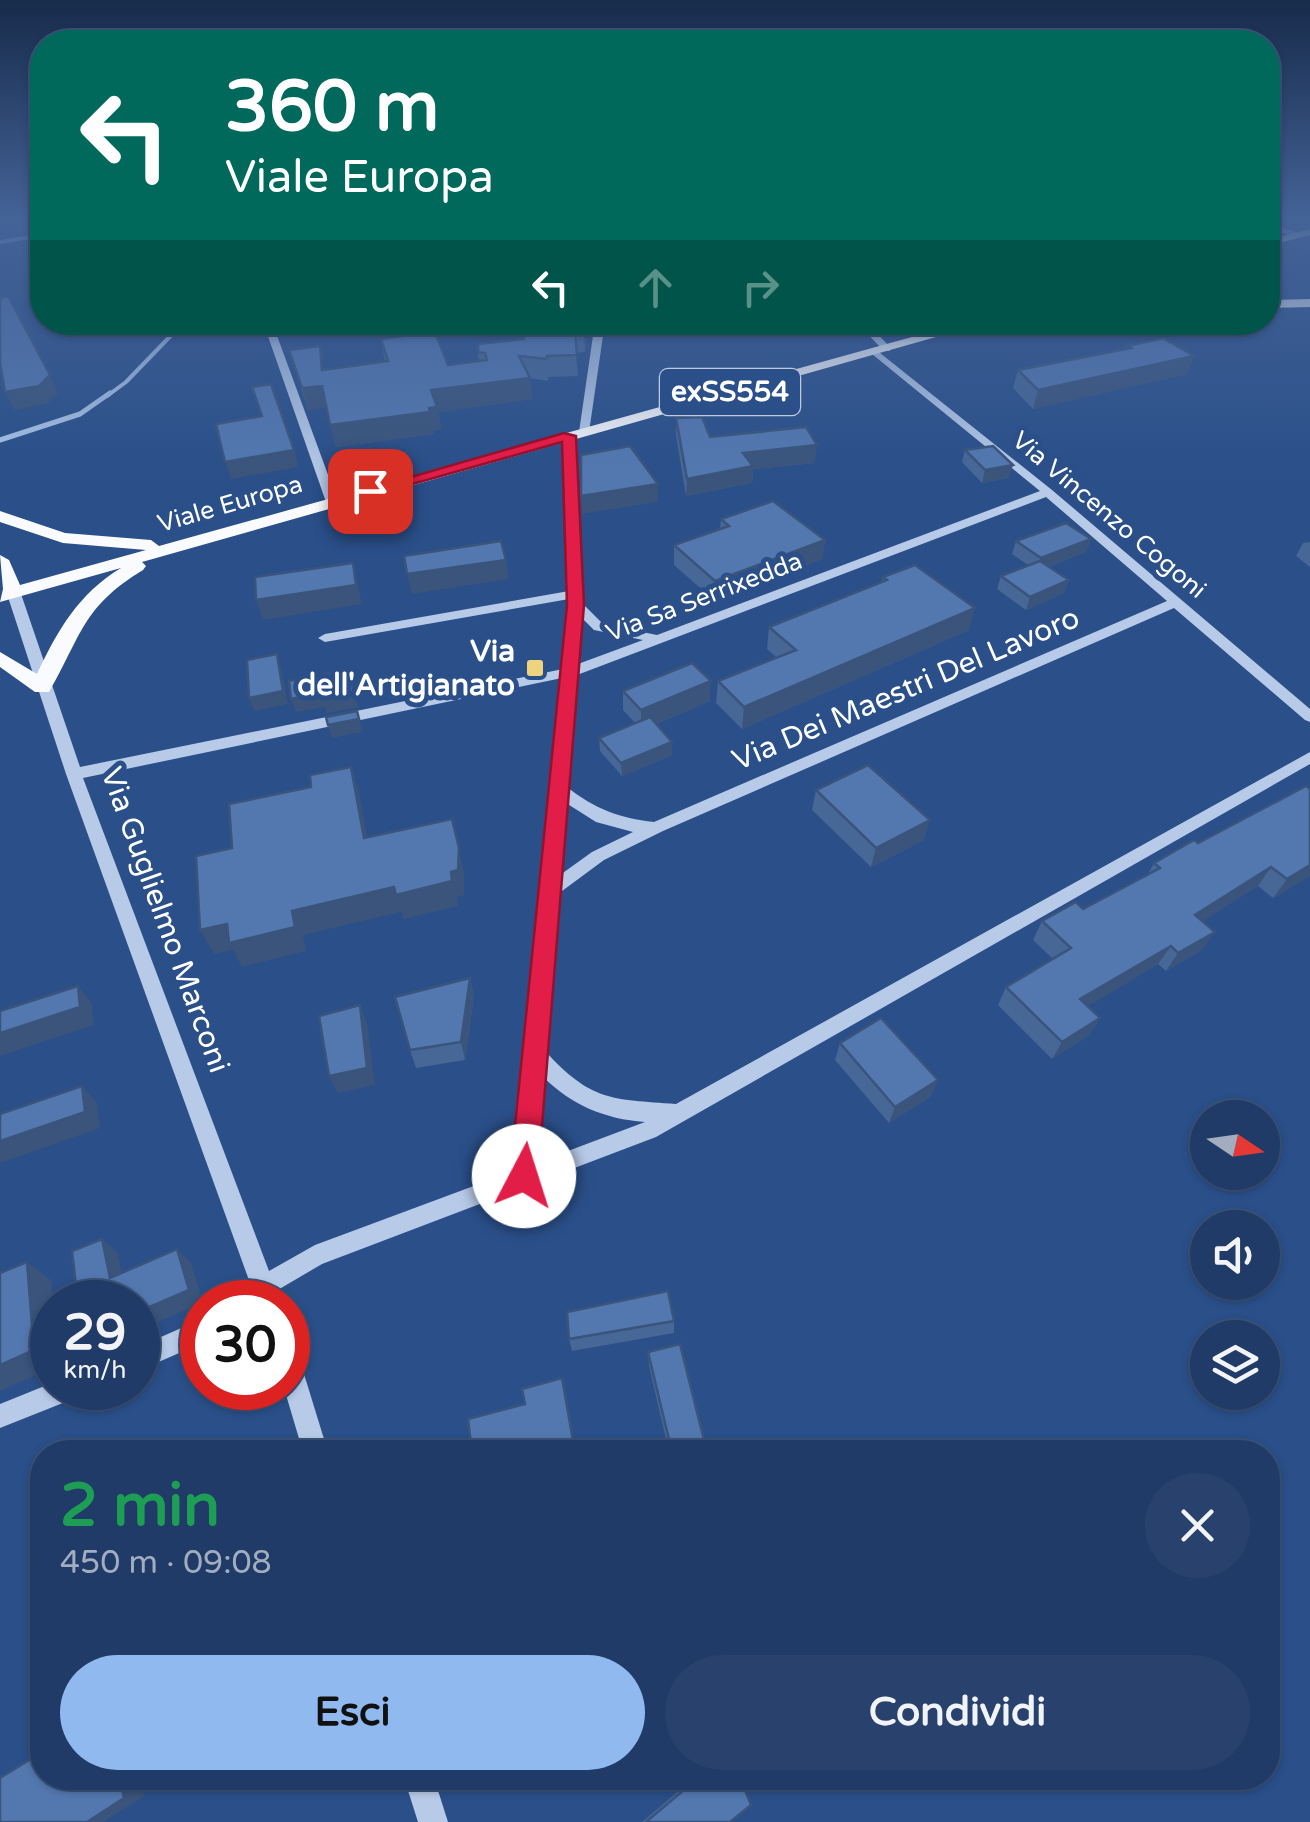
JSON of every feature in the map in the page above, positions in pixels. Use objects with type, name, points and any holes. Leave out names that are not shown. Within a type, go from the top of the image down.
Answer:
[{"type":"main road","name":"Viale Europa","points":[[4,593],[938,335]]},
{"type":"main road","points":[[0,516],[63,538],[176,545]]},
{"type":"main road","points":[[0,658],[42,687],[65,636],[94,593],[176,545]]},
{"type":"main road","name":"Via Guglielmo Marconi","points":[[0,560],[4,593]]},
{"type":"street","points":[[272,335],[332,502]]},
{"type":"street","points":[[524,1176],[571,672],[576,600],[577,434],[597,335]]},
{"type":"street","name":"Via Vincenzo Cogoni","points":[[870,335],[881,350],[1310,717]]},
{"type":"street","name":"Via Sa Serrixedda","points":[[74,774],[571,672],[1048,492]]},
{"type":"street","name":"Via Guglielmo Marconi","points":[[4,593],[261,1280]]},
{"type":"street","points":[[324,638],[576,600]]},
{"type":"street","points":[[576,600],[599,626],[658,638]]},
{"type":"street","name":"Via Dei Maestri Del Lavoro","points":[[550,890],[598,856],[657,827],[1176,602]]},
{"type":"street","points":[[284,1280],[315,1256],[649,1130],[1310,756]]},
{"type":"street","points":[[560,790],[594,816],[626,826],[657,827]]},
{"type":"street","points":[[536,1054],[559,1082],[584,1101],[612,1111],[680,1114]]},
{"type":"street","points":[[0,1416],[30,1404]]},
{"type":"street","points":[[303,1410],[312,1440]]},
{"type":"street","points":[[423,1790],[433,1822]]},
{"type":"building","points":[[0,305],[13,305],[50,375],[39,386],[5,392],[0,363]]},
{"type":"building","points":[[436,335],[448,365],[487,360],[485,353],[478,352],[478,344],[524,339],[524,335],[575,335],[577,355],[546,359],[519,356],[530,378],[431,390],[437,407],[429,408],[430,412],[330,425],[322,386],[302,388],[289,350],[320,346],[322,370],[388,361],[381,339]]},
{"type":"building","points":[[1163,338],[1194,356],[1038,390],[1018,370],[1131,348],[1127,346]]},
{"type":"building","points":[[271,384],[294,450],[225,462],[216,424],[262,416],[252,387]]},
{"type":"building","points":[[702,417],[710,437],[806,427],[817,445],[743,453],[753,466],[687,479],[676,418]]},
{"type":"building","points":[[630,446],[658,484],[581,496],[581,455]]},
{"type":"building","points":[[993,446],[1013,465],[985,470],[965,450]]},
{"type":"building","points":[[773,501],[825,540],[715,581],[674,545],[729,526],[721,519]]},
{"type":"building","points":[[1066,523],[1091,539],[1041,558],[1016,541]]},
{"type":"building","points":[[501,541],[506,560],[407,574],[404,556]]},
{"type":"building","points":[[1040,561],[1069,580],[1030,597],[1001,576]]},
{"type":"building","points":[[353,563],[356,585],[256,600],[255,577]]},
{"type":"building","points":[[915,565],[975,608],[744,707],[718,681],[796,650],[769,627]]},
{"type":"building","points":[[277,654],[283,691],[249,698],[247,660]]},
{"type":"building","points":[[692,663],[711,681],[641,710],[623,691]]},
{"type":"building","points":[[349,669],[354,694],[323,700],[321,693],[291,699],[289,681]]},
{"type":"building","points":[[357,711],[359,719],[328,725],[326,717]]},
{"type":"building","points":[[650,717],[672,742],[621,763],[599,738]]},
{"type":"building","points":[[868,765],[930,820],[876,848],[816,790]]},
{"type":"building","points":[[351,767],[364,838],[452,819],[459,848],[458,870],[451,872],[452,881],[396,895],[394,887],[292,911],[295,927],[229,943],[227,924],[200,930],[196,856],[232,848],[229,804],[311,787],[310,775]]},
{"type":"building","points":[[1306,786],[1310,789],[1310,865],[1287,879],[1271,867],[1195,915],[1215,932],[1178,953],[1171,946],[1080,999],[1100,1018],[1062,1042],[1006,987],[1071,948],[1042,921],[1076,902],[1083,909],[1160,868],[1154,863],[1194,840],[1198,843]]},
{"type":"building","points":[[470,978],[461,1042],[410,1050],[395,997]]},
{"type":"building","points":[[78,986],[80,1007],[0,1033],[0,1011]]},
{"type":"building","points":[[360,1005],[367,1068],[329,1076],[319,1016]]},
{"type":"building","points":[[881,1018],[938,1080],[895,1107],[840,1043]]},
{"type":"building","points":[[82,1086],[85,1112],[0,1141],[0,1114]]},
{"type":"building","points":[[102,1239],[110,1278],[177,1249],[186,1280],[180,1280],[180,1294],[160,1303],[160,1280],[75,1280],[72,1251]]},
{"type":"building","points":[[27,1262],[30,1352],[0,1365],[0,1273]]},
{"type":"building","points":[[668,1291],[674,1321],[569,1339],[567,1312]]},
{"type":"building","points":[[680,1344],[704,1440],[669,1440],[648,1352]]},
{"type":"building","points":[[562,1378],[573,1440],[471,1440],[468,1419],[525,1404],[522,1389]]},
{"type":"building","points":[[30,1759],[30,1790],[122,1790],[124,1798],[87,1822],[0,1822],[0,1778]]},
{"type":"building","points":[[684,1790],[745,1790],[751,1805],[730,1822],[646,1822]]},
{"type":"waterway","points":[[107,396],[171,335]]},
{"type":"waterway","points":[[0,440],[80,414],[110,393]]},
{"type":"place","name":"Via dell'Artigianato","points":[[535,668]]},
{"type":"route","points":[[370,491],[569,436],[576,605],[524,1176]]}]
